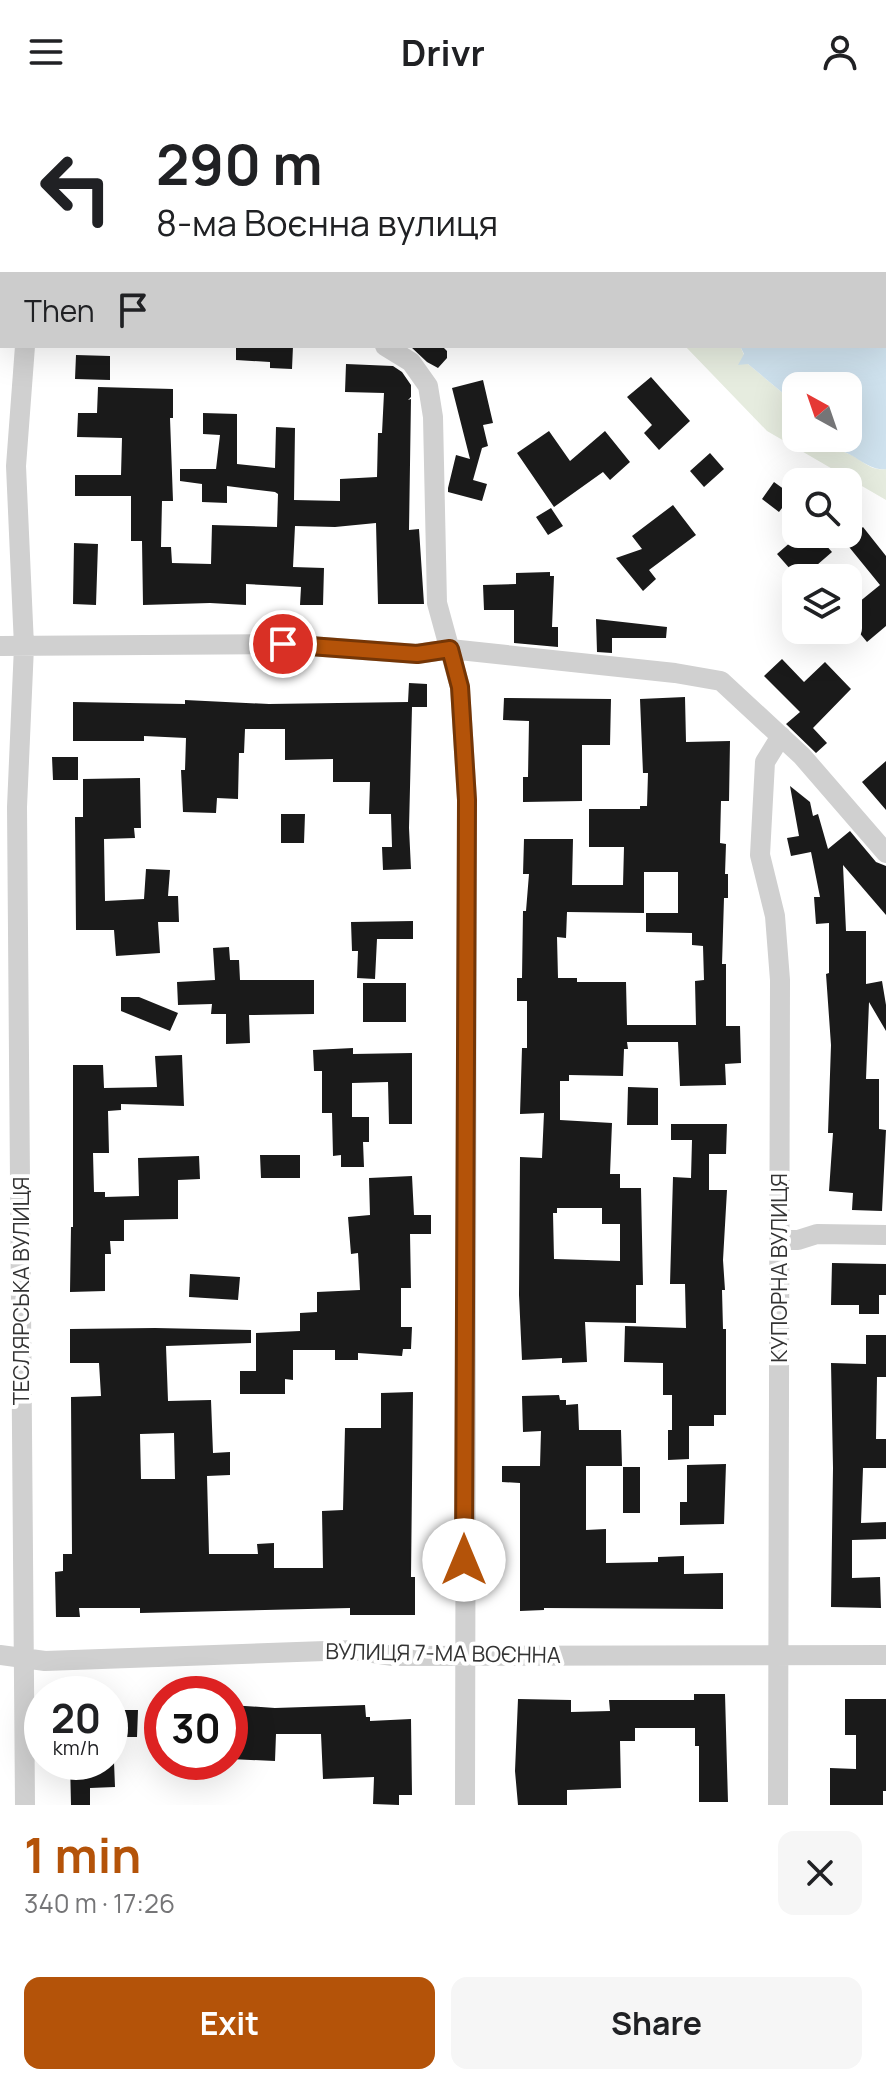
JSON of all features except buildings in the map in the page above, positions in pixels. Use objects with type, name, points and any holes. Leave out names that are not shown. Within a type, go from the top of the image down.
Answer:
[{"type":"street","name":"ТЕСЛЯРСЬКА ВУЛИЦЯ","points":[[25,348],[16,466],[24,646],[17,807],[25,1805]]},
{"type":"street","points":[[388,348],[411,362],[428,386],[433,417],[437,603],[460,687],[467,800],[465,1805]]},
{"type":"street","points":[[0,646],[283,644],[417,654],[450,649],[675,673],[721,681],[802,756],[886,853]]},
{"type":"street","name":"КУПОРНА ВУЛИЦЯ","points":[[778,1805],[780,980],[775,916],[760,855],[765,762],[781,736]]},
{"type":"street","points":[[780,1240],[798,1240],[817,1234],[886,1235]]},
{"type":"street","name":"ВУЛИЦЯ 7-МА ВОЄННА","points":[[0,1655],[45,1661],[354,1650],[393,1656],[886,1655]]},
{"type":"shaded area","points":[[687,348],[741,348],[748,364],[782,392],[782,440],[767,431]]},
{"type":"shaded area","points":[[803,452],[843,452],[870,467],[886,469],[886,500],[862,486],[862,468],[831,468]]},
{"type":"water","points":[[741,348],[886,348],[886,469],[870,466],[844,452],[862,452],[862,372],[782,372],[782,392],[748,364],[738,365],[744,354]]},
{"type":"route","points":[[283,644],[417,654],[450,649],[460,687],[467,800],[464,1560]]}]
